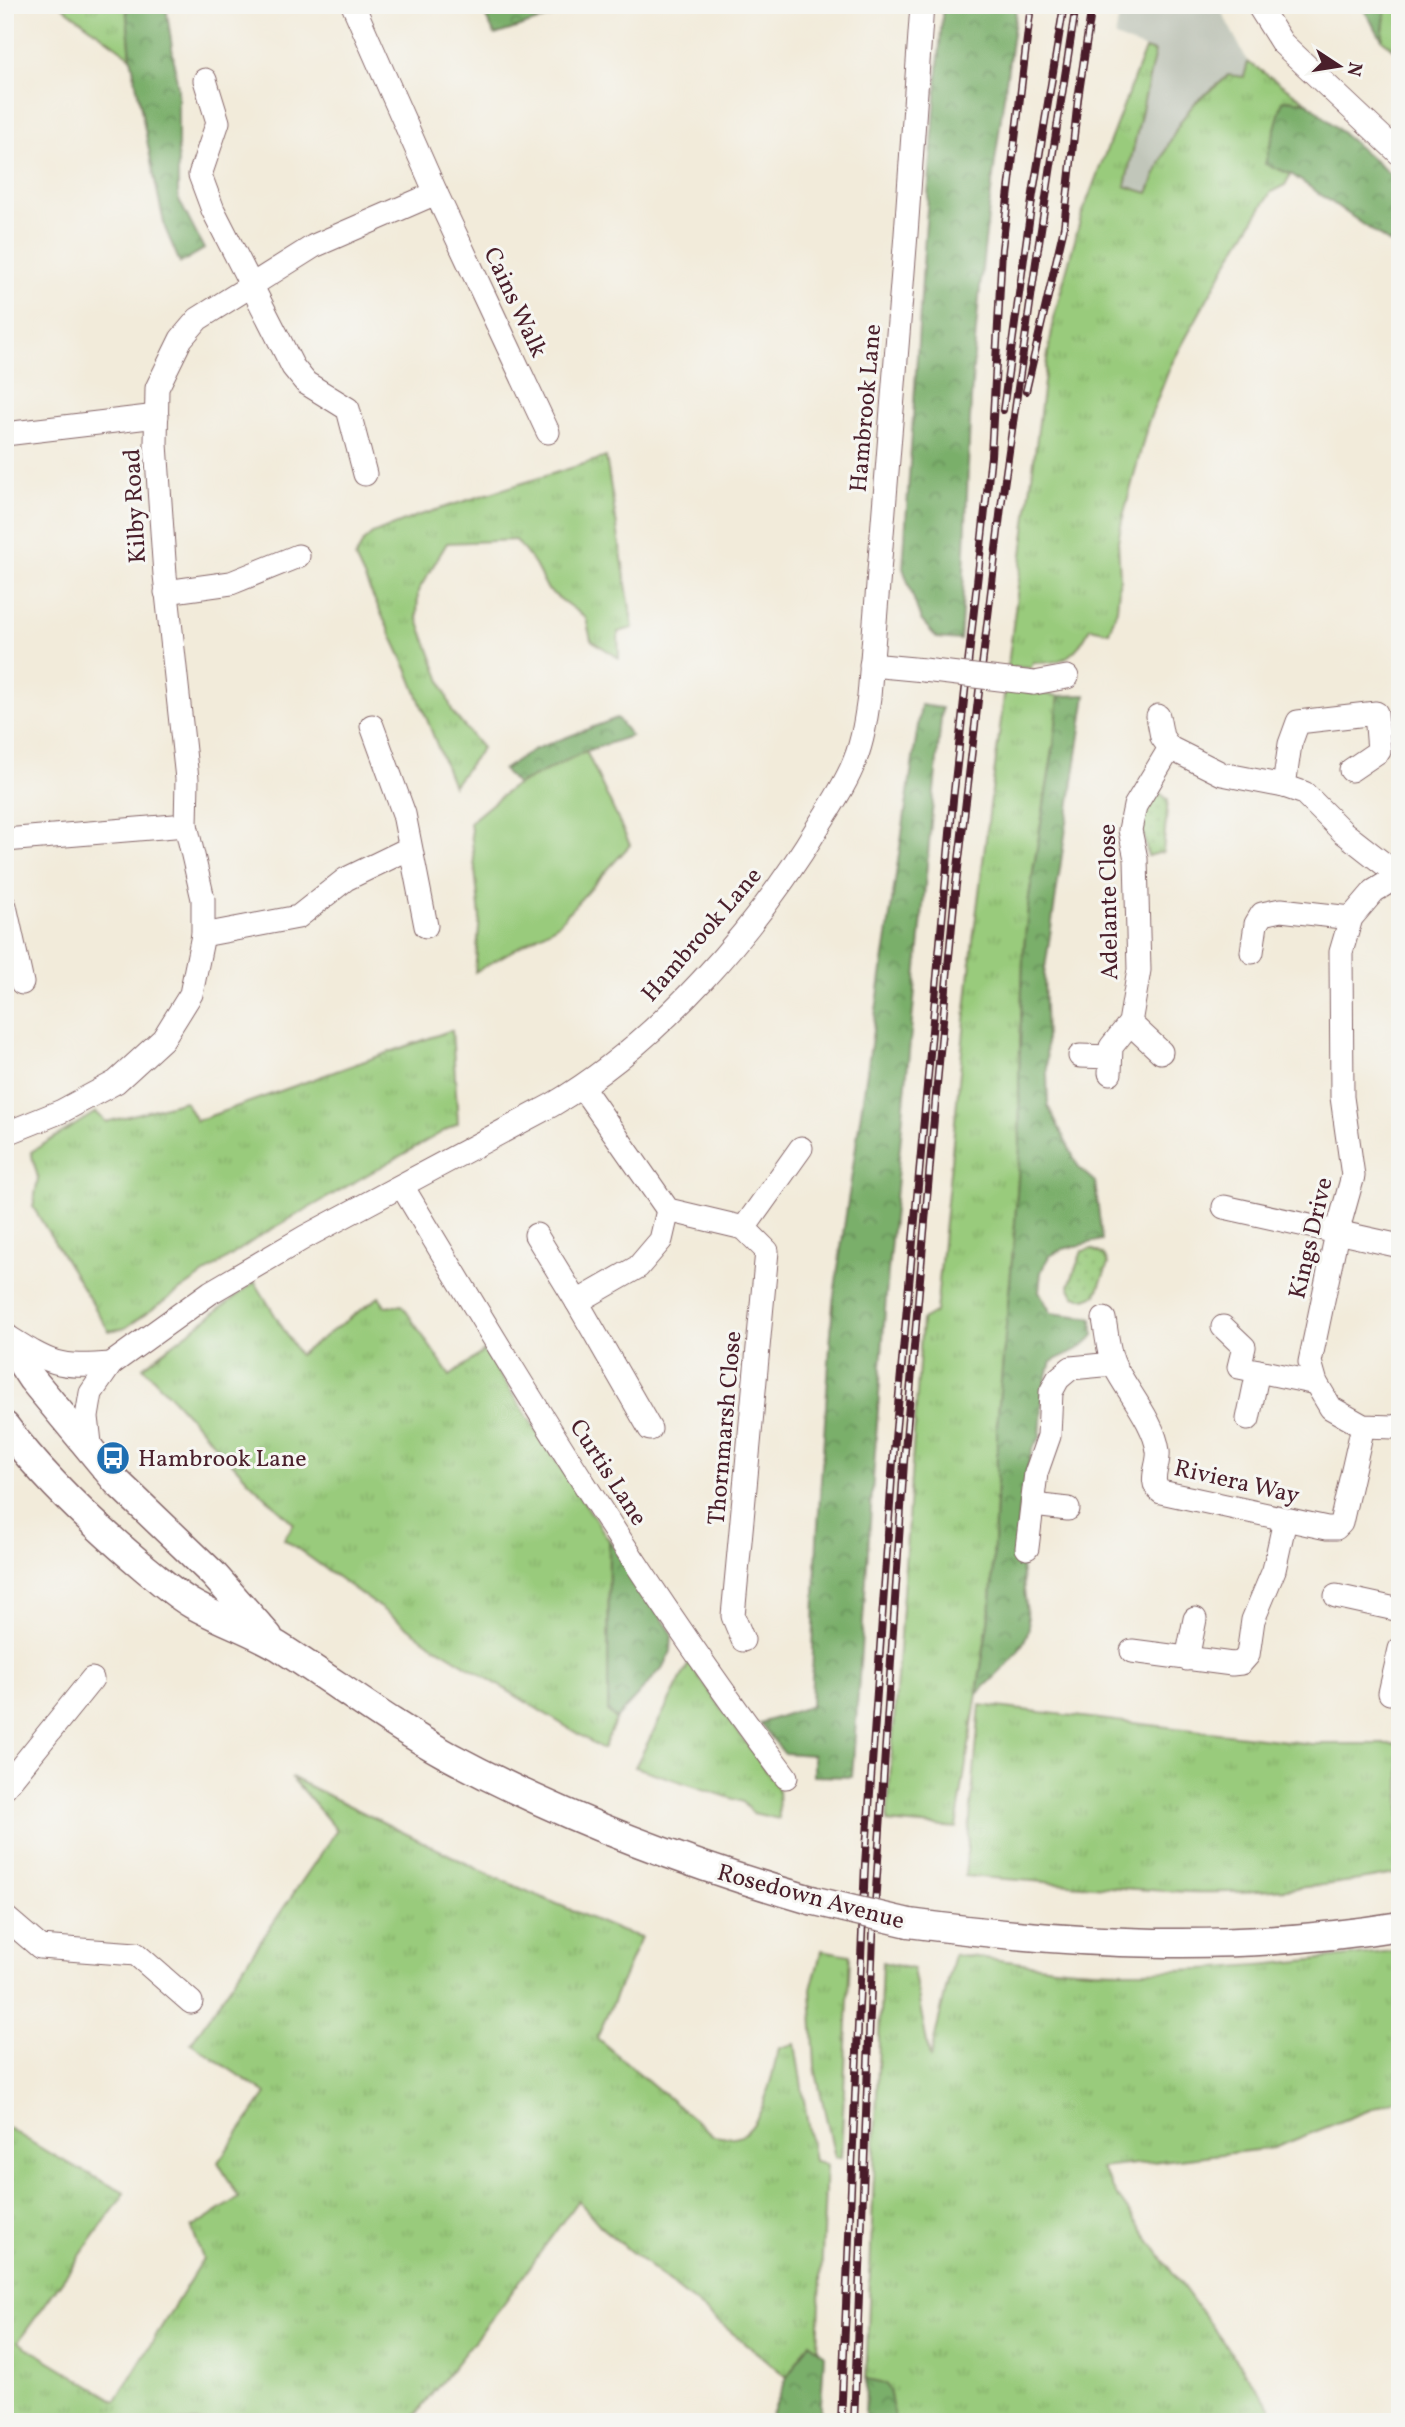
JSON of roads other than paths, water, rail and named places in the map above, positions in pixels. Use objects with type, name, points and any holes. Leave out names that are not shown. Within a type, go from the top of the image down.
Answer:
[{"type":"street","points":[[353,5],[436,193]]},
{"type":"street","name":"Hambrook Lane","points":[[91,1452],[87,1417],[91,1393],[111,1364],[211,1292],[305,1237],[582,1087],[619,1060],[699,984],[757,917],[834,800],[855,760],[864,729],[906,234],[922,5]]},
{"type":"street","points":[[1258,5],[1282,43],[1399,152]]},
{"type":"street","points":[[205,80],[218,122],[200,174],[213,210],[293,367],[306,383],[348,409],[365,474]]},
{"type":"street","name":"Kilby Road","points":[[5,1134],[62,1111],[116,1082],[163,1040],[191,994],[203,935],[203,899],[186,825],[187,779],[166,592],[157,388],[181,339],[198,319],[314,246],[436,193]]},
{"type":"street","name":"Cains Walk","points":[[436,193],[548,432]]},
{"type":"street","points":[[5,433],[157,416]]},
{"type":"street","points":[[166,592],[231,583],[298,555]]},
{"type":"street","points":[[871,665],[1034,683],[1067,677]]},
{"type":"street","points":[[1284,786],[1290,744],[1297,722],[1376,713],[1379,751],[1352,770]]},
{"type":"street","points":[[1158,716],[1162,737],[1170,748],[1222,774],[1284,786],[1304,793],[1343,832],[1399,875]]},
{"type":"street","points":[[372,726],[404,814],[426,926]]},
{"type":"street","name":"Adelante Close","points":[[1080,1056],[1110,1065],[1111,1048],[1130,1023],[1139,970],[1136,859],[1130,830],[1135,806],[1170,748]]},
{"type":"street","points":[[5,840],[186,825]]},
{"type":"street","points":[[203,935],[298,917],[345,879],[410,848]]},
{"type":"street","name":"Kings Drive","points":[[1316,1383],[1310,1362],[1337,1233],[1353,1176],[1342,1097],[1341,952],[1351,918],[1374,891],[1399,875]]},
{"type":"street","points":[[5,906],[22,983]]},
{"type":"street","points":[[1252,952],[1256,924],[1262,914],[1281,910],[1351,918]]},
{"type":"street","points":[[1130,1023],[1161,1052]]},
{"type":"street","points":[[582,1087],[668,1210],[744,1228],[801,1148]]},
{"type":"street","name":"Kilby Road","points":[[5,1117],[62,1111]]},
{"type":"street","name":"Curtis Lane","points":[[402,1186],[509,1364],[662,1604],[786,1777]]},
{"type":"street","points":[[1224,1207],[1400,1246]]},
{"type":"street","points":[[577,1302],[638,1267],[661,1240],[668,1210]]},
{"type":"street","name":"Thornmarsh Close","points":[[743,1640],[733,1616],[767,1251],[744,1228]]},
{"type":"street","points":[[536,1234],[650,1429]]},
{"type":"street","name":"Riviera Way","points":[[1104,1319],[1113,1364],[1152,1432],[1159,1452],[1154,1481],[1156,1488],[1178,1497],[1284,1520],[1336,1528],[1341,1523],[1363,1426]]},
{"type":"street","points":[[1223,1327],[1244,1347],[1239,1367],[1316,1383],[1331,1408],[1363,1426],[1400,1425]]},
{"type":"street","points":[[5,1337],[41,1358],[63,1366],[111,1364]]},
{"type":"street","name":"Rosedown Avenue","points":[[5,1337],[32,1380],[91,1452],[158,1524],[213,1574],[277,1646]]},
{"type":"street","points":[[1027,1548],[1036,1473],[1049,1436],[1051,1392],[1058,1379],[1072,1368],[1113,1364]]},
{"type":"street","points":[[1248,1419],[1258,1371]]},
{"type":"street","name":"Rosedown Avenue","points":[[5,1426],[94,1523],[177,1595],[277,1646],[446,1755],[516,1790],[658,1852],[811,1900],[909,1923],[1010,1936],[1162,1945],[1256,1943],[1400,1926]]},
{"type":"street","points":[[1033,1505],[1068,1509]]},
{"type":"street","points":[[1132,1651],[1231,1664],[1241,1662],[1248,1655],[1253,1620],[1274,1570],[1284,1520]]},
{"type":"street","points":[[1336,1596],[1400,1610]]},
{"type":"street","points":[[1188,1659],[1195,1619]]},
{"type":"street","points":[[1390,1693],[1400,1650]]},
{"type":"street","points":[[5,1787],[92,1679]]},
{"type":"street","points":[[5,1917],[40,1947],[136,1954],[191,2002]]},
{"type":"railway","points":[[841,2422],[865,1865],[893,1461],[953,800],[991,456],[1002,249],[1031,5]]},
{"type":"railway","points":[[1003,410],[1032,200],[1064,5]]},
{"type":"railway","points":[[854,2422],[873,1936],[904,1462],[937,1084],[955,893],[1001,507],[1076,5]]},
{"type":"railway","points":[[1026,391],[1064,227],[1078,99],[1092,5]]},
{"type":"place","name":"Hambrook Lane","points":[[113,1458]]}]
